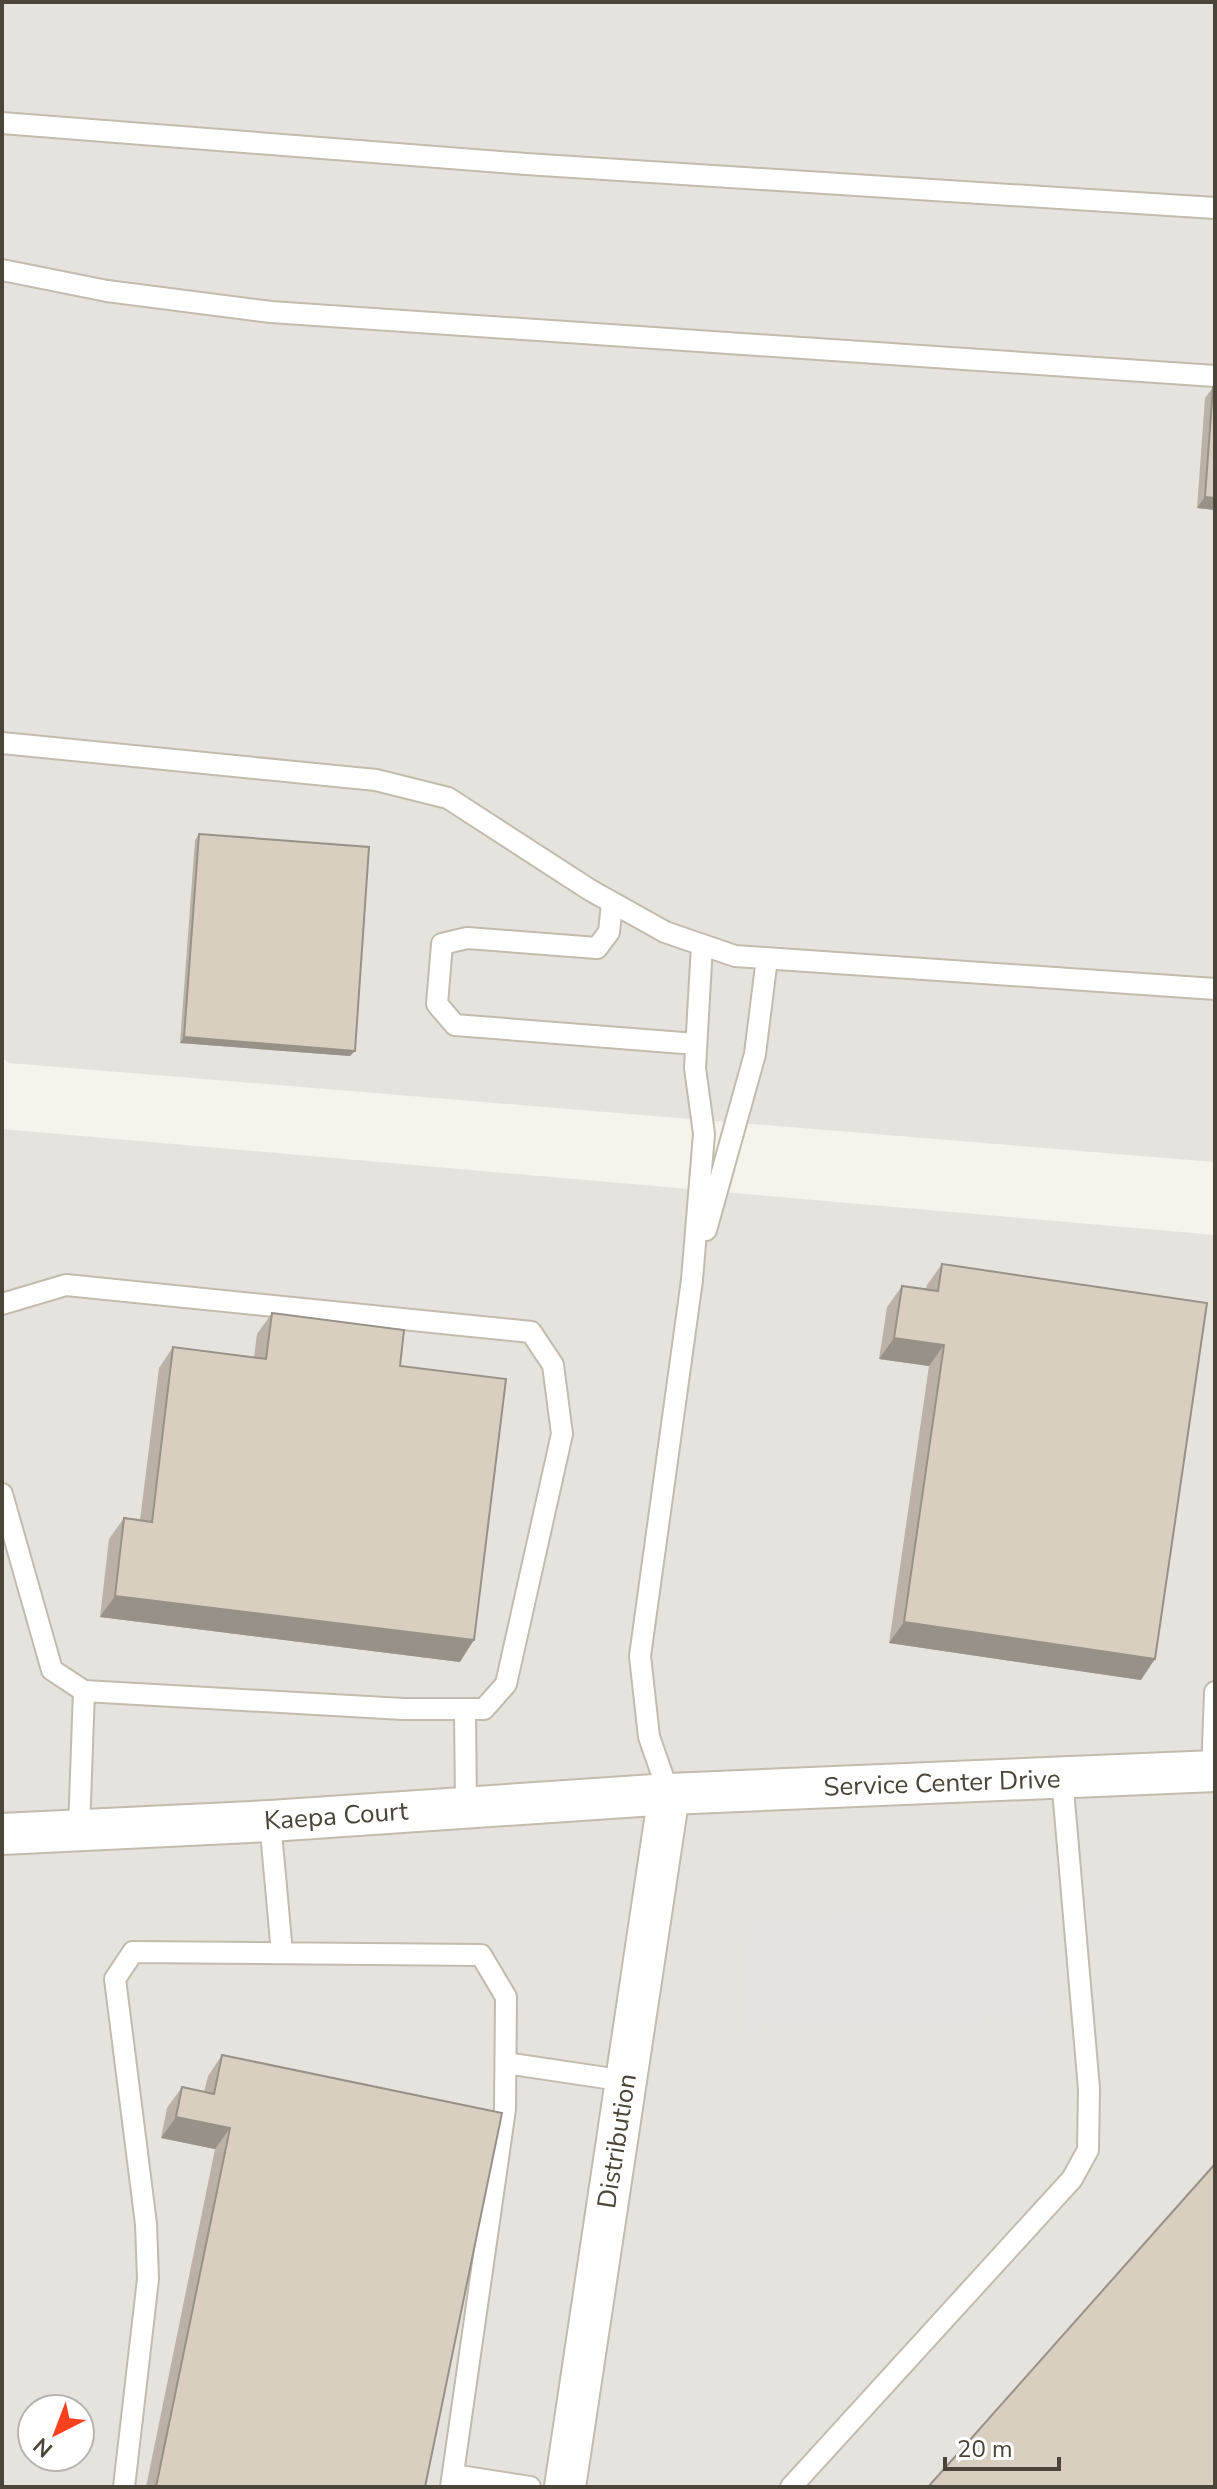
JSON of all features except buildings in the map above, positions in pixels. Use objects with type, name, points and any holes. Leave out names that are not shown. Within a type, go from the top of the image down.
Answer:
[{"type":"street","name":"Service Center Drive","points":[[669,1794],[1214,1772]]},
{"type":"street","name":"Kaepa Court","points":[[2,1834],[270,1821],[669,1794]]},
{"type":"street","name":"Distribution","points":[[565,2487],[669,1794]]},
{"type":"lane","points":[[2,123],[526,164],[1215,208]]},
{"type":"lane","points":[[2,270],[107,291],[271,312],[1215,376]]},
{"type":"lane","points":[[2,743],[376,780],[448,798],[612,903],[665,932],[735,956],[1215,989]]},
{"type":"lane","points":[[612,903],[609,932],[597,948],[467,938],[442,944],[437,1004],[455,1025],[696,1044]]},
{"type":"lane","points":[[669,1794],[649,1737],[640,1656],[692,1280],[704,1134],[695,1068],[702,945]]},
{"type":"lane","points":[[692,1280],[755,1054],[767,958]]},
{"type":"lane","points":[[2,1304],[66,1285],[531,1332],[553,1365],[562,1434],[506,1684],[484,1709],[403,1709],[84,1691],[52,1670],[2,1494]]},
{"type":"lane","points":[[79,1830],[84,1691]]},
{"type":"lane","points":[[1214,1772],[1215,1692]]},
{"type":"lane","points":[[465,1709],[466,1807]]},
{"type":"lane","points":[[791,2487],[1072,2179],[1088,2150],[1089,2089],[1062,1778]]},
{"type":"lane","points":[[270,1821],[282,1953]]},
{"type":"lane","points":[[124,2487],[148,2279],[146,2224],[115,1979],[133,1952],[481,1955],[506,1997],[505,2109],[452,2481],[530,2487]]},
{"type":"lane","points":[[506,2063],[626,2081]]},
{"type":"shaded area","points":[[2,2],[1215,2],[1215,1162],[9,1063],[2,1058]]},
{"type":"shaded area","points":[[2,1129],[1215,1235],[1215,2487],[2,2487]]},
{"type":"shaded area","points":[[1040,1907],[1045,2018],[740,2029],[750,1919]]}]
